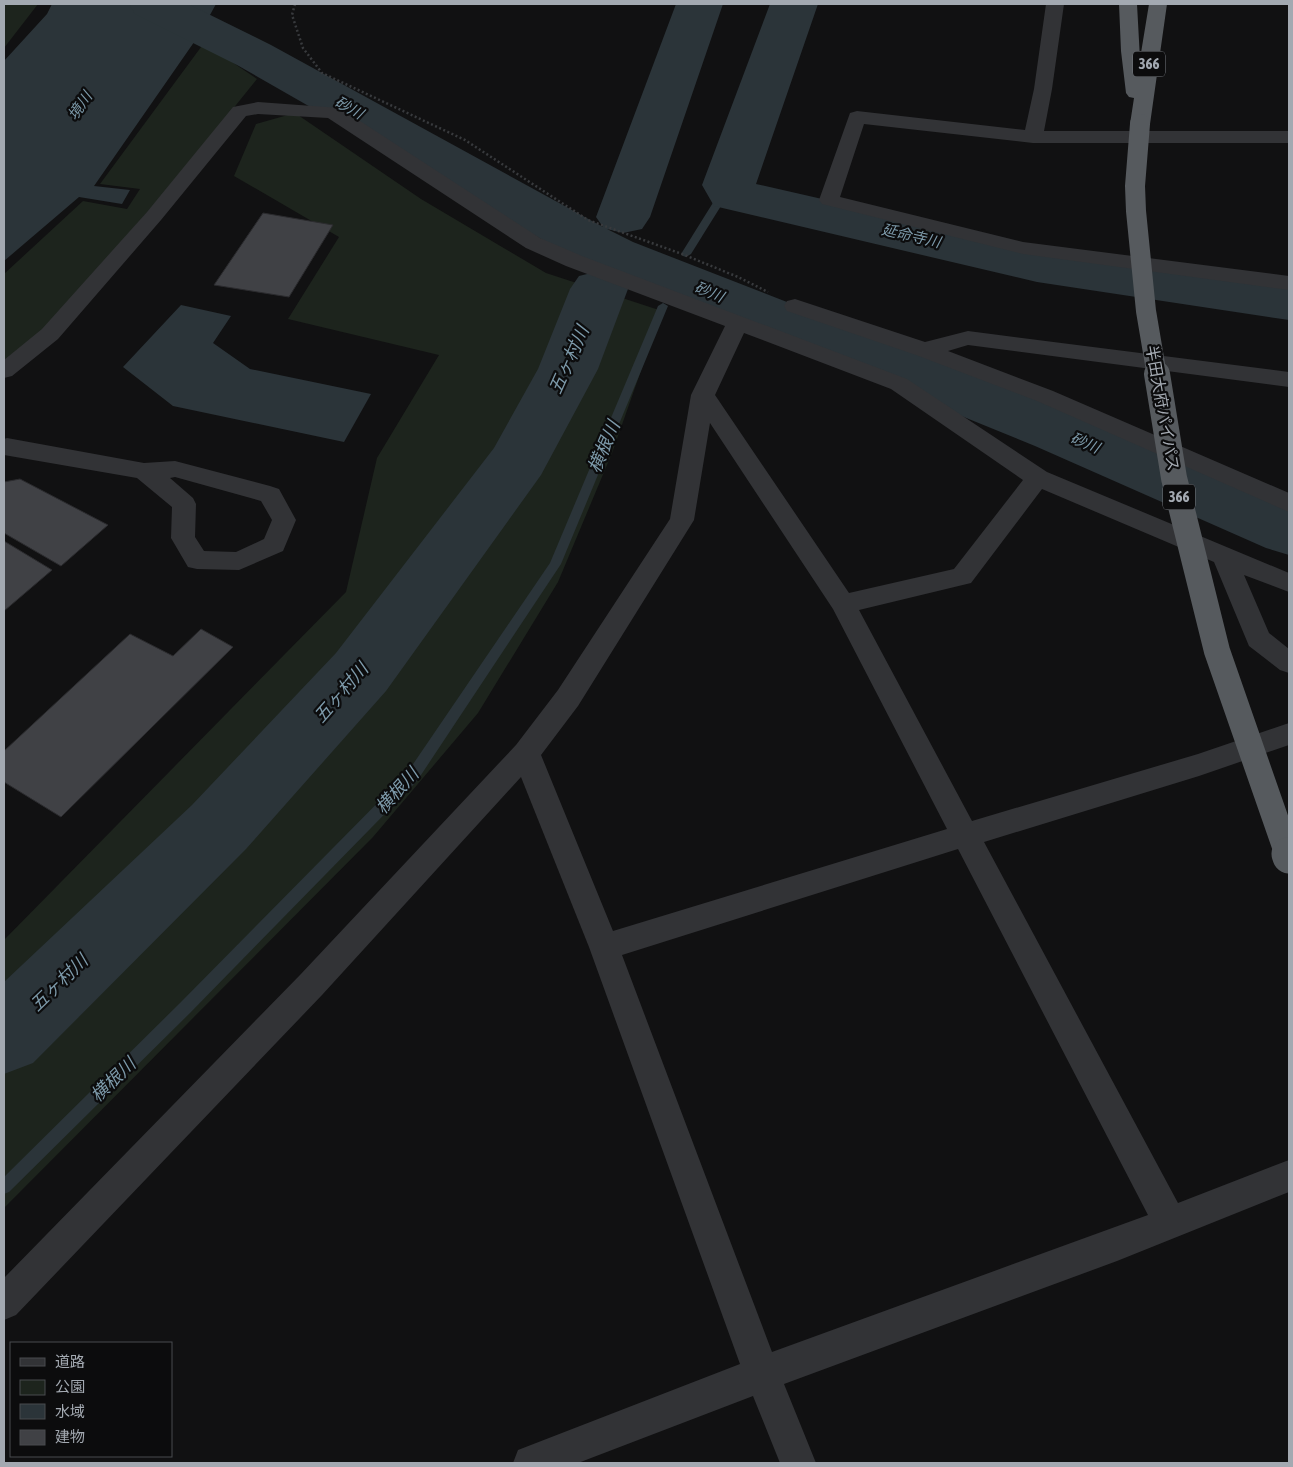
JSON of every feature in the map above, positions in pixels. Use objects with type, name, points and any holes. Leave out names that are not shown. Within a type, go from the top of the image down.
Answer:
[{"type":"highway","name":"366","points":[[1128,4],[1130,51],[1140,124]]},
{"type":"highway","name":"半田大府パイパス","points":[[1145,4],[1140,124],[1135,186],[1137,220],[1146,311],[1174,478],[1218,651],[1289,857]]},
{"type":"highway","name":"366","points":[[1140,124],[1158,4]]},
{"type":"street","points":[[1033,137],[1043,90],[1055,4]]},
{"type":"street","points":[[4,371],[50,334],[154,216],[240,111],[258,108],[333,112],[533,243],[574,261],[900,383],[1038,478],[1289,583]]},
{"type":"street","points":[[1289,137],[1033,137],[857,118],[829,200],[1023,248],[1289,283]]},
{"type":"street","points":[[795,306],[1045,396],[1289,503]]},
{"type":"street","points":[[4,1303],[304,992],[526,753],[568,698],[682,520],[703,395],[738,322]]},
{"type":"street","points":[[900,383],[924,351],[968,338],[1289,379]]},
{"type":"street","points":[[703,395],[843,604],[1170,1223]]},
{"type":"street","points":[[4,447],[144,471],[175,469],[270,495],[284,520],[274,545],[239,561],[198,560],[183,538],[184,504],[166,487],[144,471]]},
{"type":"street","points":[[843,604],[962,576],[1038,478]]},
{"type":"street","points":[[1224,556],[1258,639],[1289,663]]},
{"type":"street","points":[[604,947],[965,835],[1199,765],[1289,734]]},
{"type":"street","points":[[526,753],[604,947],[762,1374],[798,1463]]},
{"type":"street","points":[[531,1463],[762,1374],[1170,1223],[1289,1176]]},
{"type":"path","points":[[295,4],[292,15],[303,48],[322,73],[465,140],[588,220],[738,277],[795,306]]},
{"type":"green space","points":[[4,4],[38,4],[4,48]]},
{"type":"green space","points":[[204,43],[257,79],[182,172],[44,331],[4,363],[4,274],[83,201],[127,209],[140,189],[100,184]]},
{"type":"green space","points":[[295,113],[421,199],[546,273],[662,311],[612,453],[558,582],[478,713],[373,837],[4,1208],[4,940],[346,592],[377,458],[439,355],[288,319],[339,237],[234,176],[256,124]]},
{"type":"water","name":"境川","points":[[52,4],[216,4],[199,35],[94,186],[130,190],[122,204],[79,197],[4,261],[4,61],[47,14]]},
{"type":"water","points":[[181,305],[231,316],[213,343],[250,369],[371,394],[344,442],[173,406],[123,367]]},
{"type":"building","points":[[263,213],[333,225],[289,297],[214,285]]},
{"type":"building","points":[[20,479],[108,525],[61,566],[4,533],[4,482]]},
{"type":"building","points":[[4,541],[52,570],[4,611]]},
{"type":"building","points":[[201,629],[233,647],[61,817],[4,782],[4,751],[130,634],[173,656]]},
{"type":"waterway","name":"砂川","points":[[152,4],[254,55],[567,231],[613,254],[1057,431],[1289,531]]},
{"type":"waterway","name":"五ヶ村川","points":[[623,217],[700,4]]},
{"type":"waterway","name":"延命寺川","points":[[794,4],[729,185],[733,195],[1037,265],[1289,302]]},
{"type":"waterway","name":"横根川","points":[[686,254],[729,185]]},
{"type":"waterway","name":"五ヶ村川","points":[[4,1036],[219,827],[361,672],[519,460],[568,369],[599,289]]},
{"type":"waterway","name":"横根川","points":[[4,1187],[185,1008],[412,777],[555,564],[663,306]]}]
